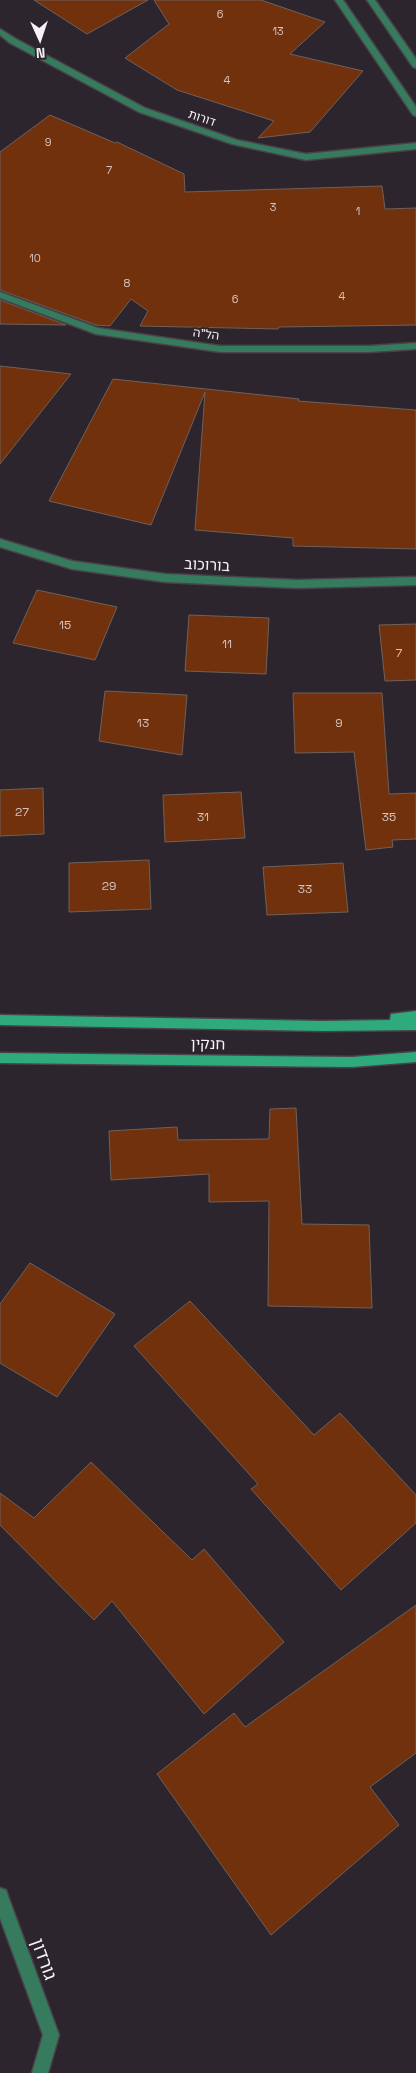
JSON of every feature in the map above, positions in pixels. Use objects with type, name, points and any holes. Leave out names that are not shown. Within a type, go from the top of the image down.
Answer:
[{"type":"main road","points":[[323,1026],[416,1016]]},
{"type":"main road","name":"חנקין","points":[[0,1020],[323,1026],[416,1025]]},
{"type":"main road","name":"חנקין","points":[[0,1058],[352,1062],[416,1057]]},
{"type":"main road","points":[[352,1062],[416,1065]]},
{"type":"street","points":[[371,0],[416,66]]},
{"type":"street","points":[[340,1],[416,113]]},
{"type":"street","name":"דורות","points":[[0,31],[13,41],[142,110],[235,142],[306,157],[416,146]]},
{"type":"street","name":"הל\"ה","points":[[0,295],[96,331],[220,349],[369,349],[416,346]]},
{"type":"street","name":"בורוכוב","points":[[0,543],[72,565],[165,578],[297,584],[416,581]]},
{"type":"street","name":"גורדון","points":[[0,1896],[50,2035],[40,2073]]},
{"type":"building","points":[[34,0],[148,0],[87,34]]},
{"type":"building","points":[[154,0],[261,0],[325,22],[290,54],[363,71],[310,132],[258,138],[274,121],[177,90],[125,58],[169,24]]},
{"type":"building","points":[[50,115],[115,143],[117,142],[184,174],[185,192],[382,186],[385,209],[416,208],[416,325],[279,327],[278,329],[140,326],[148,311],[131,299],[110,326],[96,325],[0,290],[0,152]]},
{"type":"building","points":[[0,300],[66,325],[0,324]]},
{"type":"building","points":[[0,366],[71,374],[0,464]]},
{"type":"building","points":[[113,379],[299,399],[298,401],[416,410],[416,549],[293,546],[293,538],[195,530],[205,392],[151,525],[49,501]]},
{"type":"building","points":[[37,590],[117,607],[95,660],[13,643]]},
{"type":"building","points":[[189,615],[269,618],[266,674],[185,671]]},
{"type":"building","points":[[416,624],[416,680],[385,681],[379,625]]},
{"type":"building","points":[[105,691],[187,695],[182,755],[99,741]]},
{"type":"building","points":[[293,693],[382,693],[389,794],[416,793],[416,839],[392,840],[393,847],[366,850],[354,752],[295,753]]},
{"type":"building","points":[[43,788],[44,834],[0,836],[0,790]]},
{"type":"building","points":[[241,792],[245,838],[165,842],[163,795]]},
{"type":"building","points":[[149,860],[151,909],[69,912],[69,863]]},
{"type":"building","points":[[343,863],[348,912],[267,915],[263,867]]},
{"type":"building","points":[[296,1108],[302,1224],[369,1225],[372,1308],[268,1306],[269,1201],[209,1202],[209,1174],[111,1180],[109,1131],[177,1127],[178,1140],[269,1139],[270,1109]]},
{"type":"building","points":[[30,1263],[115,1314],[57,1397],[0,1363],[0,1304]]},
{"type":"building","points":[[190,1301],[314,1435],[340,1413],[416,1495],[416,1523],[341,1590],[251,1489],[258,1484],[134,1346]]},
{"type":"building","points":[[91,1462],[192,1560],[204,1549],[284,1642],[204,1714],[112,1601],[94,1620],[0,1525],[0,1493],[34,1518]]},
{"type":"building","points":[[416,1605],[416,1753],[370,1787],[399,1825],[271,1935],[157,1774],[234,1713],[245,1727]]}]
